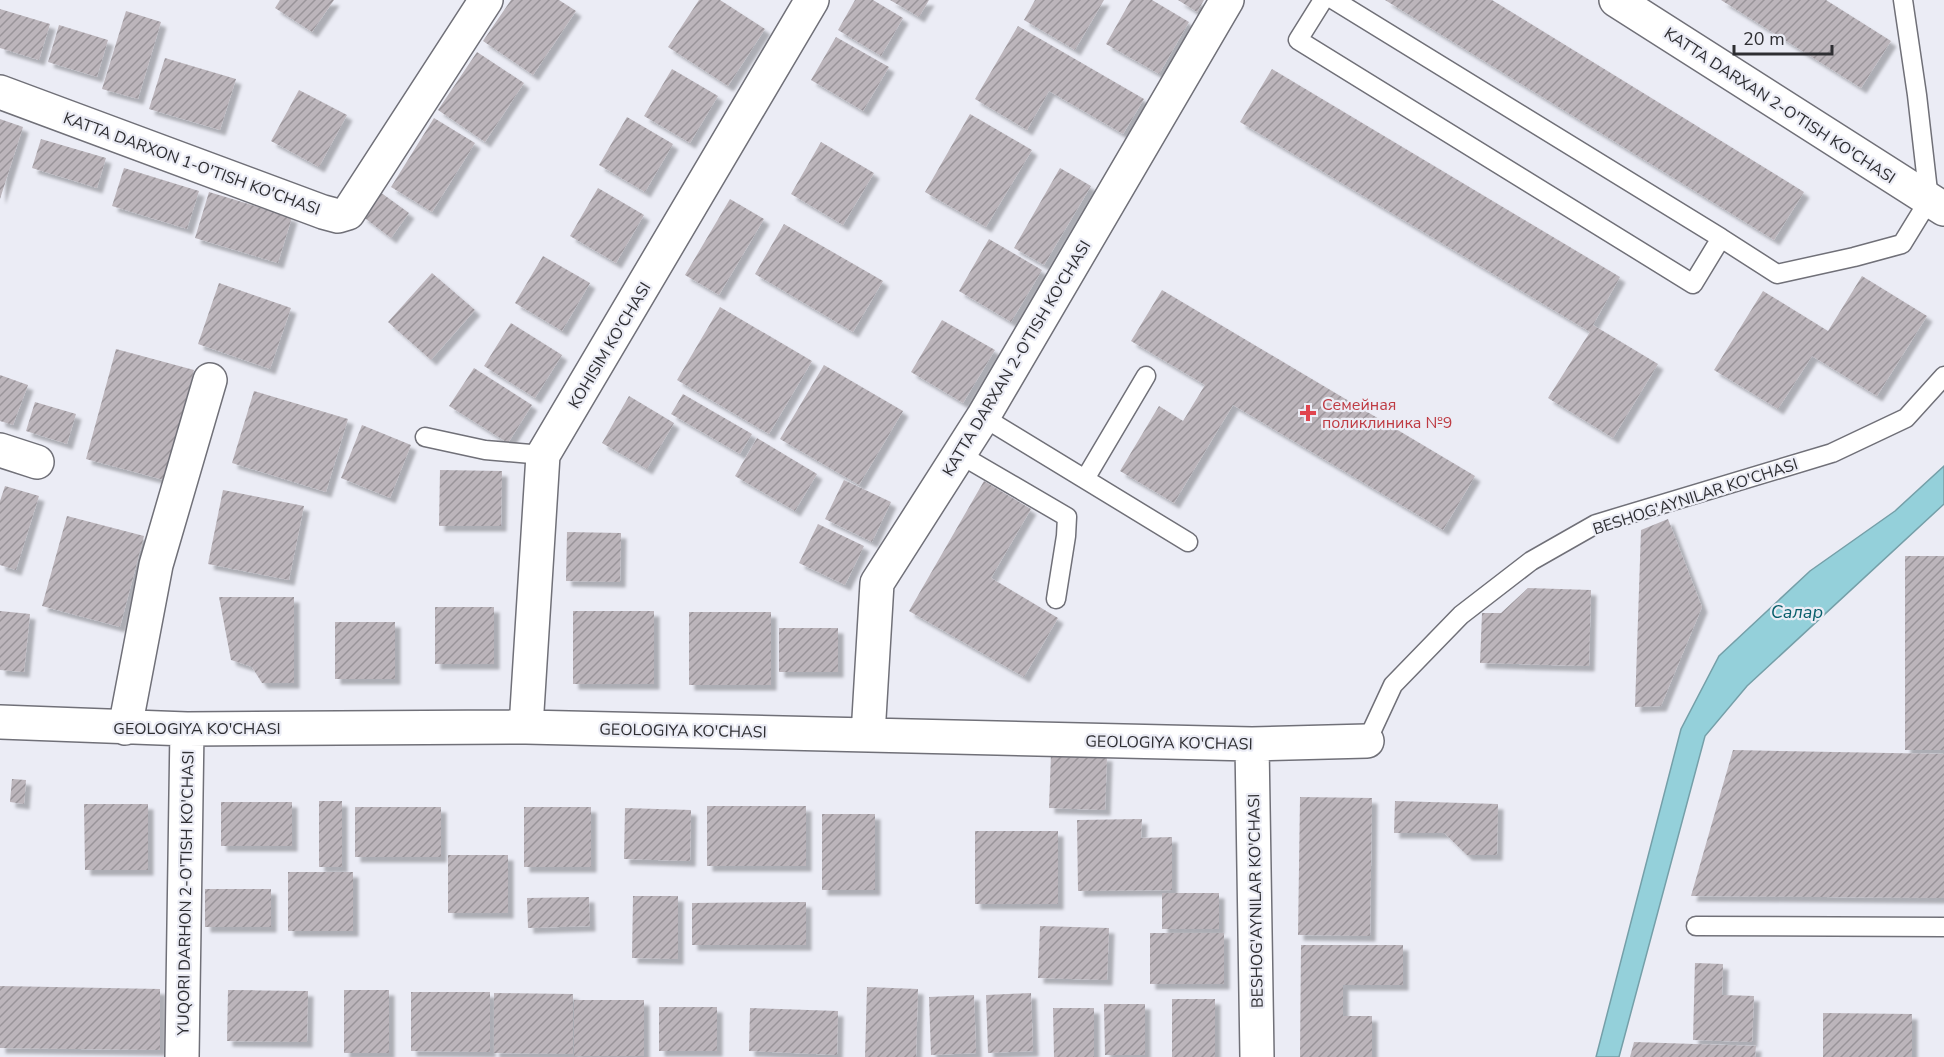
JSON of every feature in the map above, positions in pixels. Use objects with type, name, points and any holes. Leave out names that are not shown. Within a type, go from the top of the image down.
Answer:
[{"type":"street","name":"KATTA DARXON 1-O'TISH KO'CHASI","points":[[0,92],[338,216],[348,213],[486,0]]},
{"type":"street","name":"KOHISIM KO'CHASI","points":[[526,727],[543,455],[812,0]]},
{"type":"street","name":"KATTA DARXAN 2-O'TISH KO'CHASI","points":[[868,735],[877,583],[983,417],[1227,0]]},
{"type":"street","name":"KATTA DARXAN 2-O'TISH KO'CHASI","points":[[1616,0],[1937,205]]},
{"type":"street","points":[[125,728],[156,565],[210,380]]},
{"type":"street","points":[[0,450],[37,462]]},
{"type":"street","name":"GEOLOGIYA KO'CHASI","points":[[0,722],[187,729],[526,727],[1252,744],[1367,741]]},
{"type":"street","name":"YUQORI DARHON 2-O'TISH KO'CHASI","points":[[182,1057],[187,729]]},
{"type":"street","name":"BESHOG'AYNILAR KO'CHASI","points":[[1252,744],[1257,1057]]},
{"type":"lane","points":[[1323,0],[1298,40],[1693,284],[1721,238]]},
{"type":"lane","points":[[1334,0],[1777,274],[1902,244],[1937,205],[1903,0]]},
{"type":"lane","points":[[1085,479],[1146,376]]},
{"type":"lane","name":"BESHOG'AYNILAR KO'CHASI","points":[[1367,741],[1393,685],[1461,615],[1531,561],[1596,524],[1832,453],[1906,418],[1944,376]]},
{"type":"lane","points":[[983,417],[1188,542]]},
{"type":"lane","points":[[424,437],[485,450],[543,455]]},
{"type":"lane","points":[[959,454],[1067,517],[1056,598]]},
{"type":"lane","points":[[1696,926],[1944,927]]},
{"type":"water","name":"Салар","points":[[1944,466],[1944,504],[1747,686],[1705,736],[1619,1057],[1596,1057],[1681,729],[1719,656],[1810,571],[1895,511]]},
{"type":"building","points":[[280,0],[334,0],[312,32],[275,8]]},
{"type":"building","points":[[511,0],[559,0],[576,11],[533,75],[483,41]]},
{"type":"building","points":[[699,0],[720,0],[765,29],[728,86],[668,47]]},
{"type":"building","points":[[855,0],[873,0],[903,18],[881,56],[838,30]]},
{"type":"building","points":[[890,0],[929,0],[919,17]]},
{"type":"building","points":[[1035,0],[1104,0],[1075,50],[1024,20]]},
{"type":"building","points":[[1131,0],[1152,0],[1189,22],[1159,74],[1106,44]]},
{"type":"building","points":[[1178,0],[1204,0],[1197,12]]},
{"type":"building","points":[[1385,0],[1492,0],[1804,192],[1774,240]]},
{"type":"building","points":[[1721,0],[1826,0],[1891,41],[1861,88]]},
{"type":"building","points":[[0,9],[50,24],[39,60],[0,48]]},
{"type":"building","points":[[126,11],[161,22],[138,99],[102,89]]},
{"type":"building","points":[[59,25],[108,40],[97,77],[48,62]]},
{"type":"building","points":[[1018,26],[1144,99],[1123,134],[1049,91],[1027,130],[975,99]]},
{"type":"building","points":[[836,37],[889,67],[863,111],[811,80]]},
{"type":"building","points":[[477,52],[524,83],[485,142],[438,110]]},
{"type":"building","points":[[165,58],[236,79],[220,130],[149,109]]},
{"type":"building","points":[[672,69],[718,96],[690,143],[644,116]]},
{"type":"building","points":[[1272,69],[1620,277],[1593,325],[1658,364],[1613,438],[1548,398],[1590,332],[1240,122]]},
{"type":"building","points":[[299,90],[347,115],[319,167],[271,141]]},
{"type":"building","points":[[970,114],[1032,150],[986,227],[925,192]]},
{"type":"building","points":[[627,117],[673,144],[645,192],[599,165]]},
{"type":"building","points":[[434,118],[475,143],[432,212],[391,187]]},
{"type":"building","points":[[0,119],[23,127],[0,199]]},
{"type":"building","points":[[41,139],[106,158],[97,188],[32,168]]},
{"type":"building","points":[[821,142],[874,173],[843,225],[791,194]]},
{"type":"building","points":[[124,168],[199,191],[187,229],[112,206]]},
{"type":"building","points":[[1060,168],[1091,186],[1044,265],[1014,248]]},
{"type":"building","points":[[598,188],[644,215],[616,263],[570,236]]},
{"type":"building","points":[[209,192],[292,217],[278,263],[195,238]]},
{"type":"building","points":[[380,192],[409,213],[391,238],[362,216]]},
{"type":"building","points":[[730,199],[764,219],[719,295],[685,275]]},
{"type":"building","points":[[784,224],[883,281],[853,332],[755,274]]},
{"type":"building","points":[[989,239],[1042,270],[1011,322],[959,291]]},
{"type":"building","points":[[543,256],[590,283],[562,331],[515,303]]},
{"type":"building","points":[[432,273],[475,310],[431,360],[388,322]]},
{"type":"building","points":[[1862,276],[1927,316],[1877,396],[1812,356],[1778,409],[1714,370],[1763,291],[1828,331]]},
{"type":"building","points":[[219,283],[291,308],[270,369],[198,344]]},
{"type":"building","name":"Семейная поликлиника №9","points":[[1162,290],[1475,476],[1443,530],[1233,405],[1174,503],[1120,471],[1159,406],[1183,421],[1205,385],[1131,341]]},
{"type":"building","points":[[720,307],[812,361],[769,434],[677,380]]},
{"type":"building","points":[[942,320],[995,350],[963,403],[911,372]]},
{"type":"building","points":[[511,323],[562,355],[535,398],[484,366]]},
{"type":"building","points":[[116,349],[194,370],[164,480],[86,459]]},
{"type":"building","points":[[824,365],[903,411],[859,485],[780,439]]},
{"type":"building","points":[[474,368],[532,405],[508,443],[449,406]]},
{"type":"building","points":[[0,375],[28,385],[13,425],[0,421]]},
{"type":"building","points":[[254,391],[348,419],[326,492],[232,463]]},
{"type":"building","points":[[683,394],[752,434],[740,454],[671,414]]},
{"type":"building","points":[[629,396],[674,423],[647,469],[602,443]]},
{"type":"building","points":[[35,402],[76,414],[67,444],[26,431]]},
{"type":"building","points":[[362,425],[411,445],[390,498],[341,478]]},
{"type":"building","points":[[757,438],[817,474],[795,511],[735,476]]},
{"type":"building","points":[[440,470],[502,471],[501,526],[439,526]]},
{"type":"building","points":[[844,480],[891,502],[872,542],[825,519]]},
{"type":"building","points":[[984,481],[1031,509],[991,578],[1058,618],[1024,677],[909,611]]},
{"type":"building","points":[[5,486],[39,496],[16,570],[0,565],[0,501]]},
{"type":"building","points":[[223,490],[304,506],[289,580],[208,564]]},
{"type":"building","points":[[67,516],[144,536],[120,627],[42,606]]},
{"type":"building","points":[[1668,519],[1702,607],[1661,706],[1635,707],[1641,530]]},
{"type":"building","points":[[818,524],[864,546],[845,585],[799,563]]},
{"type":"building","points":[[567,532],[621,533],[620,582],[566,581]]},
{"type":"building","points":[[1905,556],[1944,556],[1944,750],[1905,750]]},
{"type":"building","points":[[1528,588],[1591,590],[1589,666],[1480,663],[1482,613],[1501,613]]},
{"type":"building","points":[[219,597],[294,597],[294,683],[262,683],[252,667],[231,660]]},
{"type":"building","points":[[435,607],[494,607],[494,664],[435,664]]},
{"type":"building","points":[[0,611],[30,614],[24,672],[0,670]]},
{"type":"building","points":[[573,611],[654,611],[654,684],[573,684]]},
{"type":"building","points":[[689,612],[771,612],[771,685],[689,685]]},
{"type":"building","points":[[335,622],[395,622],[395,679],[335,679]]},
{"type":"building","points":[[779,628],[838,628],[838,672],[779,672]]},
{"type":"building","points":[[1733,750],[1944,754],[1944,898],[1691,896]]},
{"type":"building","points":[[1051,754],[1107,756],[1105,810],[1049,808]]},
{"type":"building","points":[[12,779],[26,780],[24,804],[10,802]]},
{"type":"building","points":[[1300,797],[1372,798],[1370,936],[1298,935]]},
{"type":"building","points":[[319,801],[342,801],[342,867],[319,867]]},
{"type":"building","points":[[1395,801],[1498,804],[1497,855],[1467,855],[1444,833],[1394,833]]},
{"type":"building","points":[[221,802],[292,802],[292,846],[221,846]]},
{"type":"building","points":[[84,804],[148,804],[148,870],[85,870]]},
{"type":"building","points":[[707,806],[806,806],[806,866],[707,866]]},
{"type":"building","points":[[355,807],[441,807],[441,857],[355,857]]},
{"type":"building","points":[[524,807],[591,807],[591,867],[524,867]]},
{"type":"building","points":[[625,808],[691,810],[690,861],[624,859]]},
{"type":"building","points":[[822,814],[875,814],[875,890],[822,890]]},
{"type":"building","points":[[1142,819],[1141,838],[1172,837],[1172,890],[1078,891],[1077,820]]},
{"type":"building","points":[[975,831],[1058,831],[1058,904],[975,904]]},
{"type":"building","points":[[448,855],[508,855],[508,913],[448,913]]},
{"type":"building","points":[[288,872],[353,872],[353,931],[288,931]]},
{"type":"building","points":[[205,889],[271,889],[271,927],[205,927]]},
{"type":"building","points":[[1162,893],[1219,893],[1219,929],[1162,929]]},
{"type":"building","points":[[633,896],[678,896],[678,959],[632,958]]},
{"type":"building","points":[[589,897],[590,926],[528,928],[527,898]]},
{"type":"building","points":[[806,902],[806,945],[692,945],[692,903]]},
{"type":"building","points":[[1040,926],[1109,928],[1107,980],[1038,978]]},
{"type":"building","points":[[1150,933],[1224,933],[1224,984],[1150,984]]},
{"type":"building","points":[[1301,945],[1403,945],[1403,985],[1343,985],[1343,1016],[1372,1016],[1372,1057],[1300,1057]]},
{"type":"building","points":[[1695,963],[1723,964],[1722,995],[1754,996],[1752,1042],[1693,1040]]},
{"type":"building","points":[[0,986],[160,989],[160,1050],[0,1048]]},
{"type":"building","points":[[867,987],[918,989],[916,1057],[865,1057]]},
{"type":"building","points":[[228,990],[308,991],[307,1042],[227,1041]]},
{"type":"building","points":[[344,990],[389,990],[389,1053],[344,1053]]},
{"type":"building","points":[[411,992],[490,992],[490,1052],[411,1051]]},
{"type":"building","points":[[494,993],[573,994],[573,1054],[494,1053]]},
{"type":"building","points":[[1031,993],[1033,1051],[988,1053],[986,995]]},
{"type":"building","points":[[974,995],[976,1053],[931,1055],[929,997]]},
{"type":"building","points":[[1172,999],[1215,999],[1215,1057],[1172,1057]]},
{"type":"building","points":[[574,1000],[644,1000],[644,1056],[574,1056]]},
{"type":"building","points":[[1104,1004],[1145,1004],[1145,1055],[1105,1055]]},
{"type":"building","points":[[659,1007],[717,1007],[717,1051],[659,1051]]},
{"type":"building","points":[[750,1008],[838,1011],[837,1055],[749,1051]]},
{"type":"building","points":[[1053,1008],[1094,1008],[1094,1057],[1054,1057]]},
{"type":"building","points":[[1823,1013],[1912,1014],[1912,1057],[1823,1057]]},
{"type":"building","points":[[1634,1042],[1756,1046],[1755,1057],[1630,1057]]},
{"type":"place","name":"Семейная поликлиника №9","points":[[1308,413]]}]
